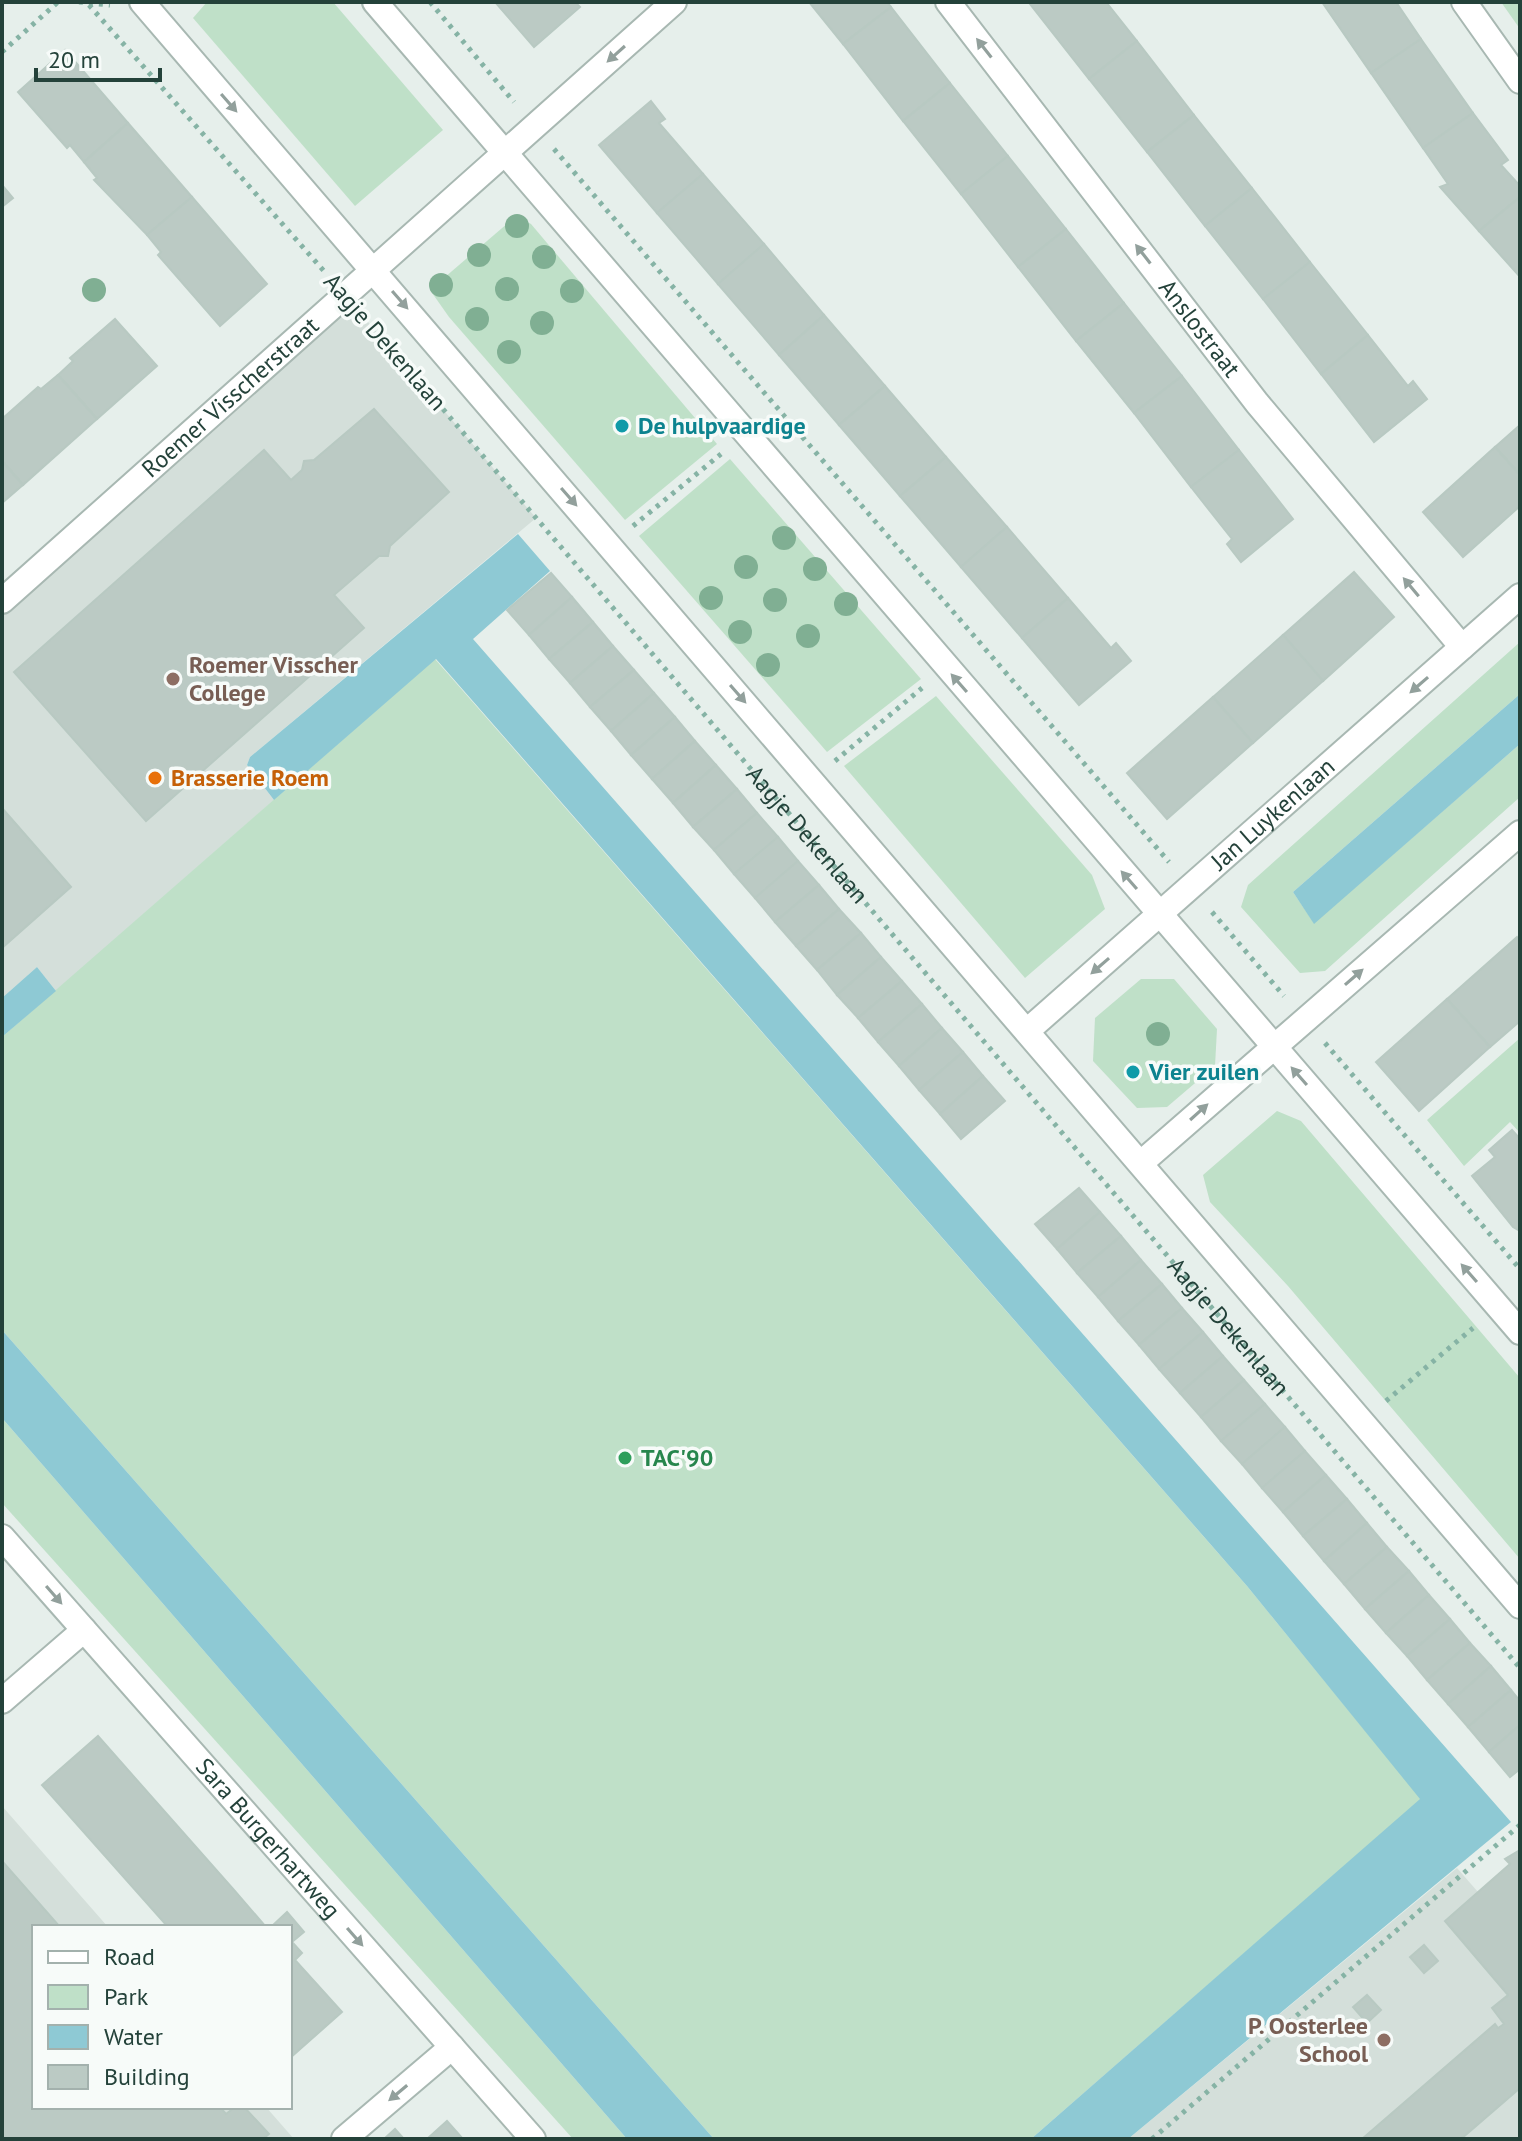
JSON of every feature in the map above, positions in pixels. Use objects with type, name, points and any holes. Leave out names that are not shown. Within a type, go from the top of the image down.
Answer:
[{"type":"street","name":"Aagje Dekenlaan","points":[[142,2],[1520,1606]]},
{"type":"street","points":[[375,2],[1520,1332]]},
{"type":"street","name":"Roemer Visscherstraat","points":[[2,601],[674,2]]},
{"type":"street","name":"Anslostraat","points":[[948,2],[1257,403],[1462,647]]},
{"type":"street","points":[[1464,2],[1520,81]]},
{"type":"street","name":"Jan Luykenlaan","points":[[1027,1031],[1520,596]]},
{"type":"street","points":[[1141,1163],[1520,833]]},
{"type":"street","name":"Sara Burgerhartweg","points":[[2,1537],[533,2139]]},
{"type":"street","points":[[2,1701],[84,1630]]},
{"type":"street","points":[[344,2139],[452,2047]]},
{"type":"path","points":[[2,52],[58,2]]},
{"type":"path","points":[[79,2],[117,5]]},
{"type":"path","points":[[430,2],[1520,1269]]},
{"type":"path","name":"Aagje Dekenlaan","points":[[89,5],[345,295],[1520,1668]]},
{"type":"path","points":[[580,570],[777,407]]},
{"type":"path","points":[[782,806],[978,641]]},
{"type":"path","points":[[1331,1447],[1498,1307]]},
{"type":"path","points":[[1152,2139],[1520,1825]]},
{"type":"shaded area","name":"Roemer Visscher College","points":[[345,295],[536,518],[250,757],[247,765],[274,800],[56,991],[37,967],[2,998],[2,601]]},
{"type":"shaded area","points":[[2,1806],[106,1925],[32,1925],[32,2109],[268,2109],[294,2139],[2,2139]]},
{"type":"shaded area","name":"P. Oosterlee School","points":[[1457,1868],[1520,1940],[1520,2139],[1128,2139]]},
{"type":"green space","points":[[207,2],[333,2],[443,130],[355,206],[193,18]]},
{"type":"green space","points":[[1501,2],[1520,2],[1520,29]]},
{"type":"green space","points":[[516,216],[531,224],[717,444],[625,520],[449,317],[430,290]]},
{"type":"green space","points":[[730,459],[921,679],[827,752],[639,536]]},
{"type":"green space","points":[[1520,642],[1520,694],[1293,892],[1314,923],[1520,744],[1520,797],[1325,971],[1300,973],[1241,907],[1248,885]]},
{"type":"green space","name":"TAC'90","points":[[435,659],[1247,1586],[1421,1799],[1031,2139],[714,2139],[2,1330],[2,1037]]},
{"type":"green space","points":[[936,696],[1092,875],[1105,909],[1025,978],[844,766]]},
{"type":"green space","points":[[1141,979],[1174,979],[1217,1029],[1215,1066],[1167,1107],[1137,1108],[1093,1061],[1095,1018]]},
{"type":"green space","points":[[1520,1038],[1520,1133],[1510,1122],[1464,1166],[1427,1120]]},
{"type":"green space","points":[[1277,1111],[1301,1121],[1520,1378],[1520,1559],[1288,1286],[1210,1202],[1203,1175]]},
{"type":"green space","points":[[2,1418],[627,2139],[573,2139],[2,1503]]},
{"type":"water","points":[[518,534],[550,571],[473,639],[1511,1822],[1128,2139],[1031,2139],[1420,1799],[1247,1586],[436,659],[274,800],[247,765],[250,757]]},
{"type":"water","points":[[1520,694],[1520,744],[1314,924],[1293,892]]},
{"type":"water","points":[[37,967],[56,991],[2,1037],[2,998]]},
{"type":"water","points":[[2,1330],[714,2139],[627,2139],[2,1418]]},
{"type":"building","points":[[495,2],[575,2],[580,7],[534,47]]},
{"type":"building","points":[[809,2],[887,2],[891,7],[843,44]]},
{"type":"building","points":[[1106,2],[1137,41],[1089,79],[1030,4]]},
{"type":"building","points":[[1322,2],[1396,2],[1421,39],[1371,73]]},
{"type":"building","points":[[891,7],[950,83],[903,121],[843,44]]},
{"type":"building","points":[[1421,39],[1473,113],[1423,148],[1371,73]]},
{"type":"building","points":[[1137,41],[1194,115],[1147,152],[1089,79]]},
{"type":"building","points":[[65,50],[128,123],[84,162],[70,145],[67,148],[18,92]]},
{"type":"building","points":[[950,83],[1008,156],[961,194],[903,121]]},
{"type":"building","points":[[651,101],[665,119],[659,123],[703,174],[657,213],[599,145]]},
{"type":"building","points":[[1473,113],[1508,160],[1501,165],[1520,186],[1520,197],[1479,231],[1440,187],[1448,184],[1423,148]]},
{"type":"building","points":[[1194,115],[1252,188],[1205,226],[1147,152]]},
{"type":"building","points":[[128,123],[192,197],[147,235],[94,180],[97,178],[84,162]]},
{"type":"building","points":[[1008,156],[1066,229],[1018,267],[961,194]]},
{"type":"building","points":[[703,174],[764,244],[718,284],[657,213]]},
{"type":"building","points":[[2,185],[13,198],[2,207]]},
{"type":"building","points":[[1252,188],[1310,262],[1263,299],[1205,226]]},
{"type":"building","points":[[192,197],[267,284],[220,326],[158,255],[161,252],[147,235]]},
{"type":"building","points":[[1520,197],[1520,277],[1479,231]]},
{"type":"building","points":[[1066,229],[1124,303],[1076,341],[1018,267]]},
{"type":"building","points":[[764,244],[824,315],[779,355],[718,284]]},
{"type":"building","points":[[1310,262],[1368,335],[1321,374],[1263,299]]},
{"type":"building","points":[[1124,303],[1182,376],[1134,413],[1076,341]]},
{"type":"building","points":[[824,315],[885,386],[839,425],[779,355]]},
{"type":"building","points":[[115,319],[157,366],[97,419],[58,375],[73,361],[70,358]]},
{"type":"building","points":[[1368,335],[1408,386],[1413,381],[1427,399],[1374,442],[1321,374]]},
{"type":"building","points":[[58,375],[97,419],[23,485],[2,461],[2,419],[38,387],[41,389]]},
{"type":"building","points":[[1182,376],[1239,450],[1191,487],[1134,413]]},
{"type":"building","points":[[885,386],[946,457],[900,496],[839,425]]},
{"type":"building","points":[[374,409],[449,492],[390,546],[388,556],[379,556],[334,595],[364,628],[146,821],[14,672],[264,450],[291,480],[302,470],[304,461],[314,460]]},
{"type":"building","points":[[1520,425],[1520,475],[1495,447]]},
{"type":"building","points":[[1495,447],[1520,475],[1520,506],[1463,557],[1423,512]]},
{"type":"building","points":[[1239,450],[1293,519],[1241,562],[1227,544],[1232,539],[1191,487]]},
{"type":"building","points":[[946,457],[1007,527],[961,567],[900,496]]},
{"type":"building","points":[[2,461],[23,485],[2,503]]},
{"type":"building","points":[[1007,527],[1068,598],[1022,638],[961,567]]},
{"type":"building","points":[[1354,572],[1394,617],[1323,681],[1283,635]]},
{"type":"building","points":[[551,573],[572,597],[529,635],[507,610]]},
{"type":"building","points":[[572,597],[593,622],[549,659],[529,635]]},
{"type":"building","points":[[1068,598],[1111,648],[1116,643],[1131,661],[1079,705],[1022,638]]},
{"type":"building","points":[[593,622],[613,646],[570,683],[549,659]]},
{"type":"building","points":[[1283,635],[1323,681],[1253,743],[1213,697]]},
{"type":"building","points":[[613,646],[634,670],[590,707],[570,683]]},
{"type":"building","points":[[634,670],[654,693],[611,731],[590,707]]},
{"type":"building","points":[[654,693],[675,717],[631,755],[611,731]]},
{"type":"building","points":[[1213,697],[1253,743],[1167,819],[1127,773]]},
{"type":"building","points":[[675,717],[695,741],[652,779],[631,755]]},
{"type":"building","points":[[695,741],[716,765],[673,803],[652,779]]},
{"type":"building","points":[[716,765],[737,789],[693,827],[673,803]]},
{"type":"building","points":[[737,789],[757,813],[714,850],[693,827]]},
{"type":"building","points":[[2,808],[71,887],[2,948]]},
{"type":"building","points":[[757,813],[778,837],[734,874],[714,850]]},
{"type":"building","points":[[778,837],[798,861],[755,898],[734,874]]},
{"type":"building","points":[[798,861],[819,885],[775,922],[755,898]]},
{"type":"building","points":[[819,885],[839,909],[796,946],[775,922]]},
{"type":"building","points":[[839,909],[861,933],[817,970],[796,946]]},
{"type":"building","points":[[861,933],[881,957],[837,995],[817,970]]},
{"type":"building","points":[[1517,937],[1520,941],[1520,1021],[1490,1047],[1447,999]]},
{"type":"building","points":[[881,957],[902,981],[858,1018],[837,995]]},
{"type":"building","points":[[902,981],[922,1004],[878,1042],[858,1018]]},
{"type":"building","points":[[1447,999],[1490,1047],[1419,1111],[1376,1062]]},
{"type":"building","points":[[922,1004],[942,1028],[899,1066],[878,1042]]},
{"type":"building","points":[[942,1028],[963,1052],[919,1090],[899,1066]]},
{"type":"building","points":[[963,1052],[983,1076],[940,1114],[919,1090]]},
{"type":"building","points":[[983,1076],[1005,1101],[961,1139],[940,1114]]},
{"type":"building","points":[[1512,1130],[1520,1139],[1520,1231],[1513,1227],[1472,1176],[1495,1157],[1489,1150]]},
{"type":"building","points":[[1079,1188],[1100,1212],[1057,1249],[1035,1224]]},
{"type":"building","points":[[1100,1212],[1121,1236],[1077,1273],[1057,1249]]},
{"type":"building","points":[[1121,1236],[1141,1260],[1098,1297],[1077,1273]]},
{"type":"building","points":[[1141,1260],[1162,1284],[1118,1321],[1098,1297]]},
{"type":"building","points":[[1162,1284],[1182,1308],[1139,1345],[1118,1321]]},
{"type":"building","points":[[1182,1308],[1203,1332],[1159,1369],[1139,1345]]},
{"type":"building","points":[[1203,1332],[1223,1356],[1180,1393],[1159,1369]]},
{"type":"building","points":[[1223,1356],[1244,1380],[1201,1417],[1180,1393]]},
{"type":"building","points":[[1244,1380],[1265,1404],[1221,1441],[1201,1417]]},
{"type":"building","points":[[1265,1404],[1285,1427],[1242,1464],[1221,1441]]},
{"type":"building","points":[[1285,1427],[1305,1451],[1262,1488],[1242,1464]]},
{"type":"building","points":[[1305,1451],[1326,1475],[1283,1512],[1262,1488]]},
{"type":"building","points":[[1326,1475],[1347,1499],[1303,1536],[1283,1512]]},
{"type":"building","points":[[1347,1499],[1367,1523],[1324,1561],[1303,1536]]},
{"type":"building","points":[[1367,1523],[1387,1547],[1344,1584],[1324,1561]]},
{"type":"building","points":[[1387,1547],[1409,1571],[1365,1609],[1344,1584]]},
{"type":"building","points":[[1409,1571],[1429,1595],[1386,1633],[1365,1609]]},
{"type":"building","points":[[1429,1595],[1450,1619],[1407,1656],[1386,1633]]},
{"type":"building","points":[[1450,1619],[1470,1643],[1427,1680],[1407,1656]]},
{"type":"building","points":[[1470,1643],[1491,1666],[1448,1704],[1427,1680]]},
{"type":"building","points":[[1491,1666],[1511,1690],[1468,1727],[1448,1704]]},
{"type":"building","points":[[1511,1690],[1520,1701],[1520,1725],[1489,1752],[1468,1727]]},
{"type":"building","points":[[1520,1725],[1520,1769],[1510,1777],[1489,1752]]},
{"type":"building","points":[[98,1736],[264,1925],[166,1925],[42,1785]]},
{"type":"building","points":[[1520,1850],[1520,2088],[1461,2139],[1362,2139],[1495,2024],[1498,2028],[1504,2024],[1492,2008],[1508,1995],[1445,1921],[1510,1864],[1505,1859]]},
{"type":"building","points":[[2,1861],[58,1925],[32,1925],[32,2109],[222,2109],[226,2114],[232,2109],[246,2109],[269,2134],[263,2139],[2,2139]]},
{"type":"building","points":[[287,1912],[304,1932],[292,1942],[292,1925],[273,1925]]},
{"type":"building","points":[[292,1942],[302,1953],[295,1960],[342,2012],[292,2056]]},
{"type":"building","points":[[1424,1945],[1438,1961],[1424,1973],[1410,1957]]},
{"type":"building","points":[[1367,1995],[1381,2010],[1367,2023],[1353,2007]]},
{"type":"building","points":[[447,2121],[463,2139],[427,2139]]},
{"type":"building","points":[[395,2129],[404,2139],[384,2139]]},
{"type":"place","name":"De hulpvaardige","points":[[622,426]]},
{"type":"place","name":"Roemer Visscher College","points":[[173,679]]},
{"type":"place","name":"Brasserie Roem","points":[[155,778]]},
{"type":"place","name":"Vier zuilen","points":[[1133,1072]]},
{"type":"place","name":"TAC'90","points":[[625,1458]]},
{"type":"place","name":"P. Oosterlee School","points":[[1384,2040]]}]
